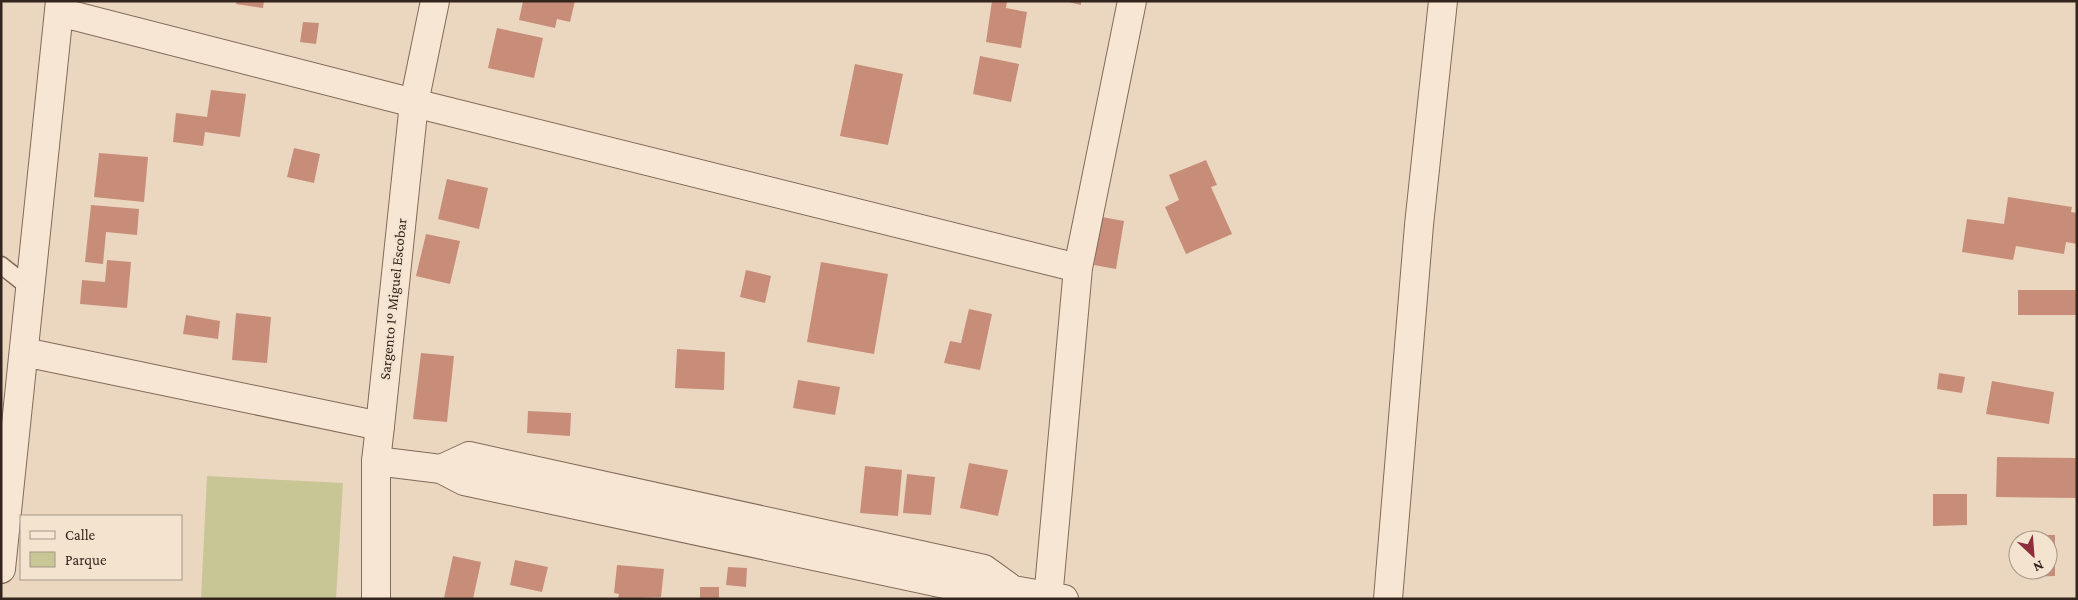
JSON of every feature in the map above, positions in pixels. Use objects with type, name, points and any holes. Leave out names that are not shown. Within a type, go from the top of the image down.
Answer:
[{"type":"street","name":"Sargento 1º Miguel Escobar","points":[[376,599],[376,461],[414,103],[435,1]]},
{"type":"street","points":[[376,461],[441,469],[464,481],[645,508],[807,542],[982,592],[1012,590],[1053,598],[1078,268],[1132,1]]},
{"type":"street","points":[[1388,599],[1419,225],[1443,1]]},
{"type":"street","points":[[1,569],[60,7],[414,103],[1078,268]]},
{"type":"street","points":[[24,352],[380,426]]},
{"type":"lane","points":[[1,265],[30,288]]},
{"type":"green space","points":[[207,476],[343,483],[336,599],[201,599]]},
{"type":"building","points":[[237,1],[264,1],[263,8],[236,4]]},
{"type":"building","points":[[523,1],[575,1],[570,22],[557,19],[555,28],[519,20]]},
{"type":"building","points":[[992,1],[1007,1],[1006,8],[1027,12],[1021,48],[986,42]]},
{"type":"building","points":[[1064,1],[1081,1],[1081,5]]},
{"type":"building","points":[[303,22],[319,23],[316,44],[300,42]]},
{"type":"building","points":[[497,28],[543,38],[534,78],[488,68]]},
{"type":"building","points":[[980,56],[1019,64],[1011,102],[973,94]]},
{"type":"building","points":[[855,64],[903,74],[888,145],[840,136]]},
{"type":"building","points":[[211,90],[246,94],[240,137],[205,132],[203,146],[173,142],[176,113],[207,117]]},
{"type":"building","points":[[294,148],[320,154],[314,183],[287,177]]},
{"type":"building","points":[[99,153],[148,157],[144,202],[94,197]]},
{"type":"building","points":[[1206,160],[1217,185],[1211,187],[1232,234],[1186,254],[1165,207],[1179,200],[1169,175]]},
{"type":"building","points":[[447,179],[488,188],[479,229],[438,219]]},
{"type":"building","points":[[2008,197],[2072,207],[2071,212],[2077,213],[2077,244],[2066,242],[2064,254],[2016,246],[2013,260],[1962,252],[1967,219],[2004,224]]},
{"type":"building","points":[[91,205],[139,209],[137,235],[106,232],[103,264],[85,262]]},
{"type":"building","points":[[1102,217],[1124,221],[1116,269],[1094,265]]},
{"type":"building","points":[[426,234],[460,241],[450,284],[416,276]]},
{"type":"building","points":[[107,260],[131,262],[127,308],[80,304],[82,280],[105,282]]},
{"type":"building","points":[[821,262],[888,274],[874,354],[807,342]]},
{"type":"building","points":[[746,270],[771,276],[765,303],[740,297]]},
{"type":"building","points":[[2018,290],[2077,290],[2077,315],[2018,315]]},
{"type":"building","points":[[969,309],[992,314],[980,370],[944,363],[950,341],[961,343]]},
{"type":"building","points":[[236,313],[271,317],[267,363],[232,360]]},
{"type":"building","points":[[186,315],[220,321],[218,339],[183,334]]},
{"type":"building","points":[[677,349],[725,352],[724,390],[675,388]]},
{"type":"building","points":[[421,353],[454,356],[447,422],[413,419]]},
{"type":"building","points":[[1939,373],[1965,377],[1962,393],[1937,389]]},
{"type":"building","points":[[798,380],[840,387],[835,415],[793,408]]},
{"type":"building","points":[[1992,381],[2054,392],[2049,424],[1986,414]]},
{"type":"building","points":[[528,411],[571,413],[570,436],[527,433]]},
{"type":"building","points":[[1997,457],[2077,458],[2077,498],[1996,497]]},
{"type":"building","points":[[969,463],[1008,470],[998,516],[960,508]]},
{"type":"building","points":[[865,466],[902,470],[898,516],[860,513]]},
{"type":"building","points":[[907,474],[935,477],[931,515],[903,513]]},
{"type":"building","points":[[1933,494],[1967,494],[1967,525],[1933,526]]},
{"type":"building","points":[[453,556],[481,562],[473,599],[444,598]]},
{"type":"building","points":[[515,560],[548,567],[542,592],[510,585]]},
{"type":"building","points":[[617,565],[664,569],[661,597],[618,599],[619,594],[614,593]]},
{"type":"building","points":[[728,567],[747,568],[746,587],[726,585]]},
{"type":"building","points":[[700,587],[719,587],[719,599],[700,599]]}]
